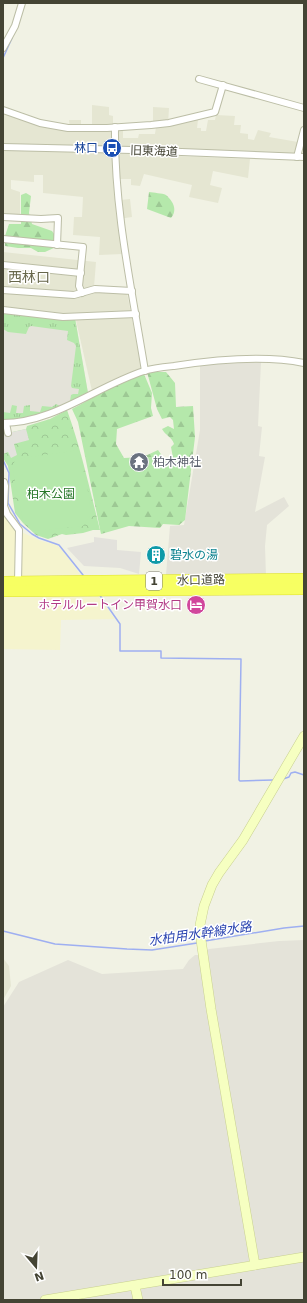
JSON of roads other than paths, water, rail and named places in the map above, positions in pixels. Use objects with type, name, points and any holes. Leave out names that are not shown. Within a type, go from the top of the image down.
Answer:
[{"type":"highway","name":"水口道路","points":[[3,582],[304,579]]},
{"type":"highway","name":"水口道路","points":[[3,591],[304,589]]},
{"type":"street","points":[[3,48],[14,26],[22,3]]},
{"type":"street","points":[[199,79],[275,96],[304,108]]},
{"type":"street","points":[[3,110],[40,123],[68,128],[115,127],[169,123],[215,112],[223,85]]},
{"type":"street","points":[[115,127],[114,150],[124,252],[145,371]]},
{"type":"street","points":[[297,157],[304,130]]},
{"type":"street","name":"旧東海道","points":[[3,147],[304,158]]},
{"type":"street","points":[[3,217],[41,219],[58,218],[57,245]]},
{"type":"street","points":[[3,240],[83,247],[79,286],[82,293]]},
{"type":"street","points":[[3,265],[81,273]]},
{"type":"street","points":[[3,290],[74,295],[95,289],[132,291]]},
{"type":"street","points":[[3,310],[63,317],[136,314]]},
{"type":"street","points":[[8,433],[4,423],[17,423],[43,417],[114,383],[145,371],[200,362],[270,360],[304,363]]},
{"type":"street","points":[[3,482],[6,486],[4,506],[7,514],[19,530],[18,582]]},
{"type":"street","points":[[255,1265],[200,934],[202,914],[212,885],[243,840],[304,736]]},
{"type":"street","points":[[45,1300],[304,1257]]},
{"type":"street","points":[[135,1286],[138,1300]]},
{"type":"waterway","points":[[3,58],[12,38]]},
{"type":"waterway","points":[[3,460],[9,473],[8,503],[20,524],[39,538],[59,545],[83,575]]},
{"type":"waterway","points":[[99,594],[120,624],[120,651],[161,651],[161,658],[241,659],[239,780],[273,780]]},
{"type":"waterway","points":[[283,779],[289,777],[291,773],[295,772],[304,775]]},
{"type":"waterway","name":"水柏用水幹線水路","points":[[205,941],[304,926]]},
{"type":"waterway","name":"水柏用水幹線水路","points":[[3,931],[55,944],[127,949],[152,950],[197,943]]},
{"type":"place","name":"林口","points":[[112,148]]},
{"type":"place","name":"柏木神社","points":[[139,462]]},
{"type":"place","name":"碧水の湯","points":[[156,555]]},
{"type":"place","name":"ホテルルートイン甲賀水口","points":[[196,605]]},
{"type":"district","name":"西林口","points":[[29,277]]},
{"type":"park label","name":"柏木公園","points":[[51,494]]}]
